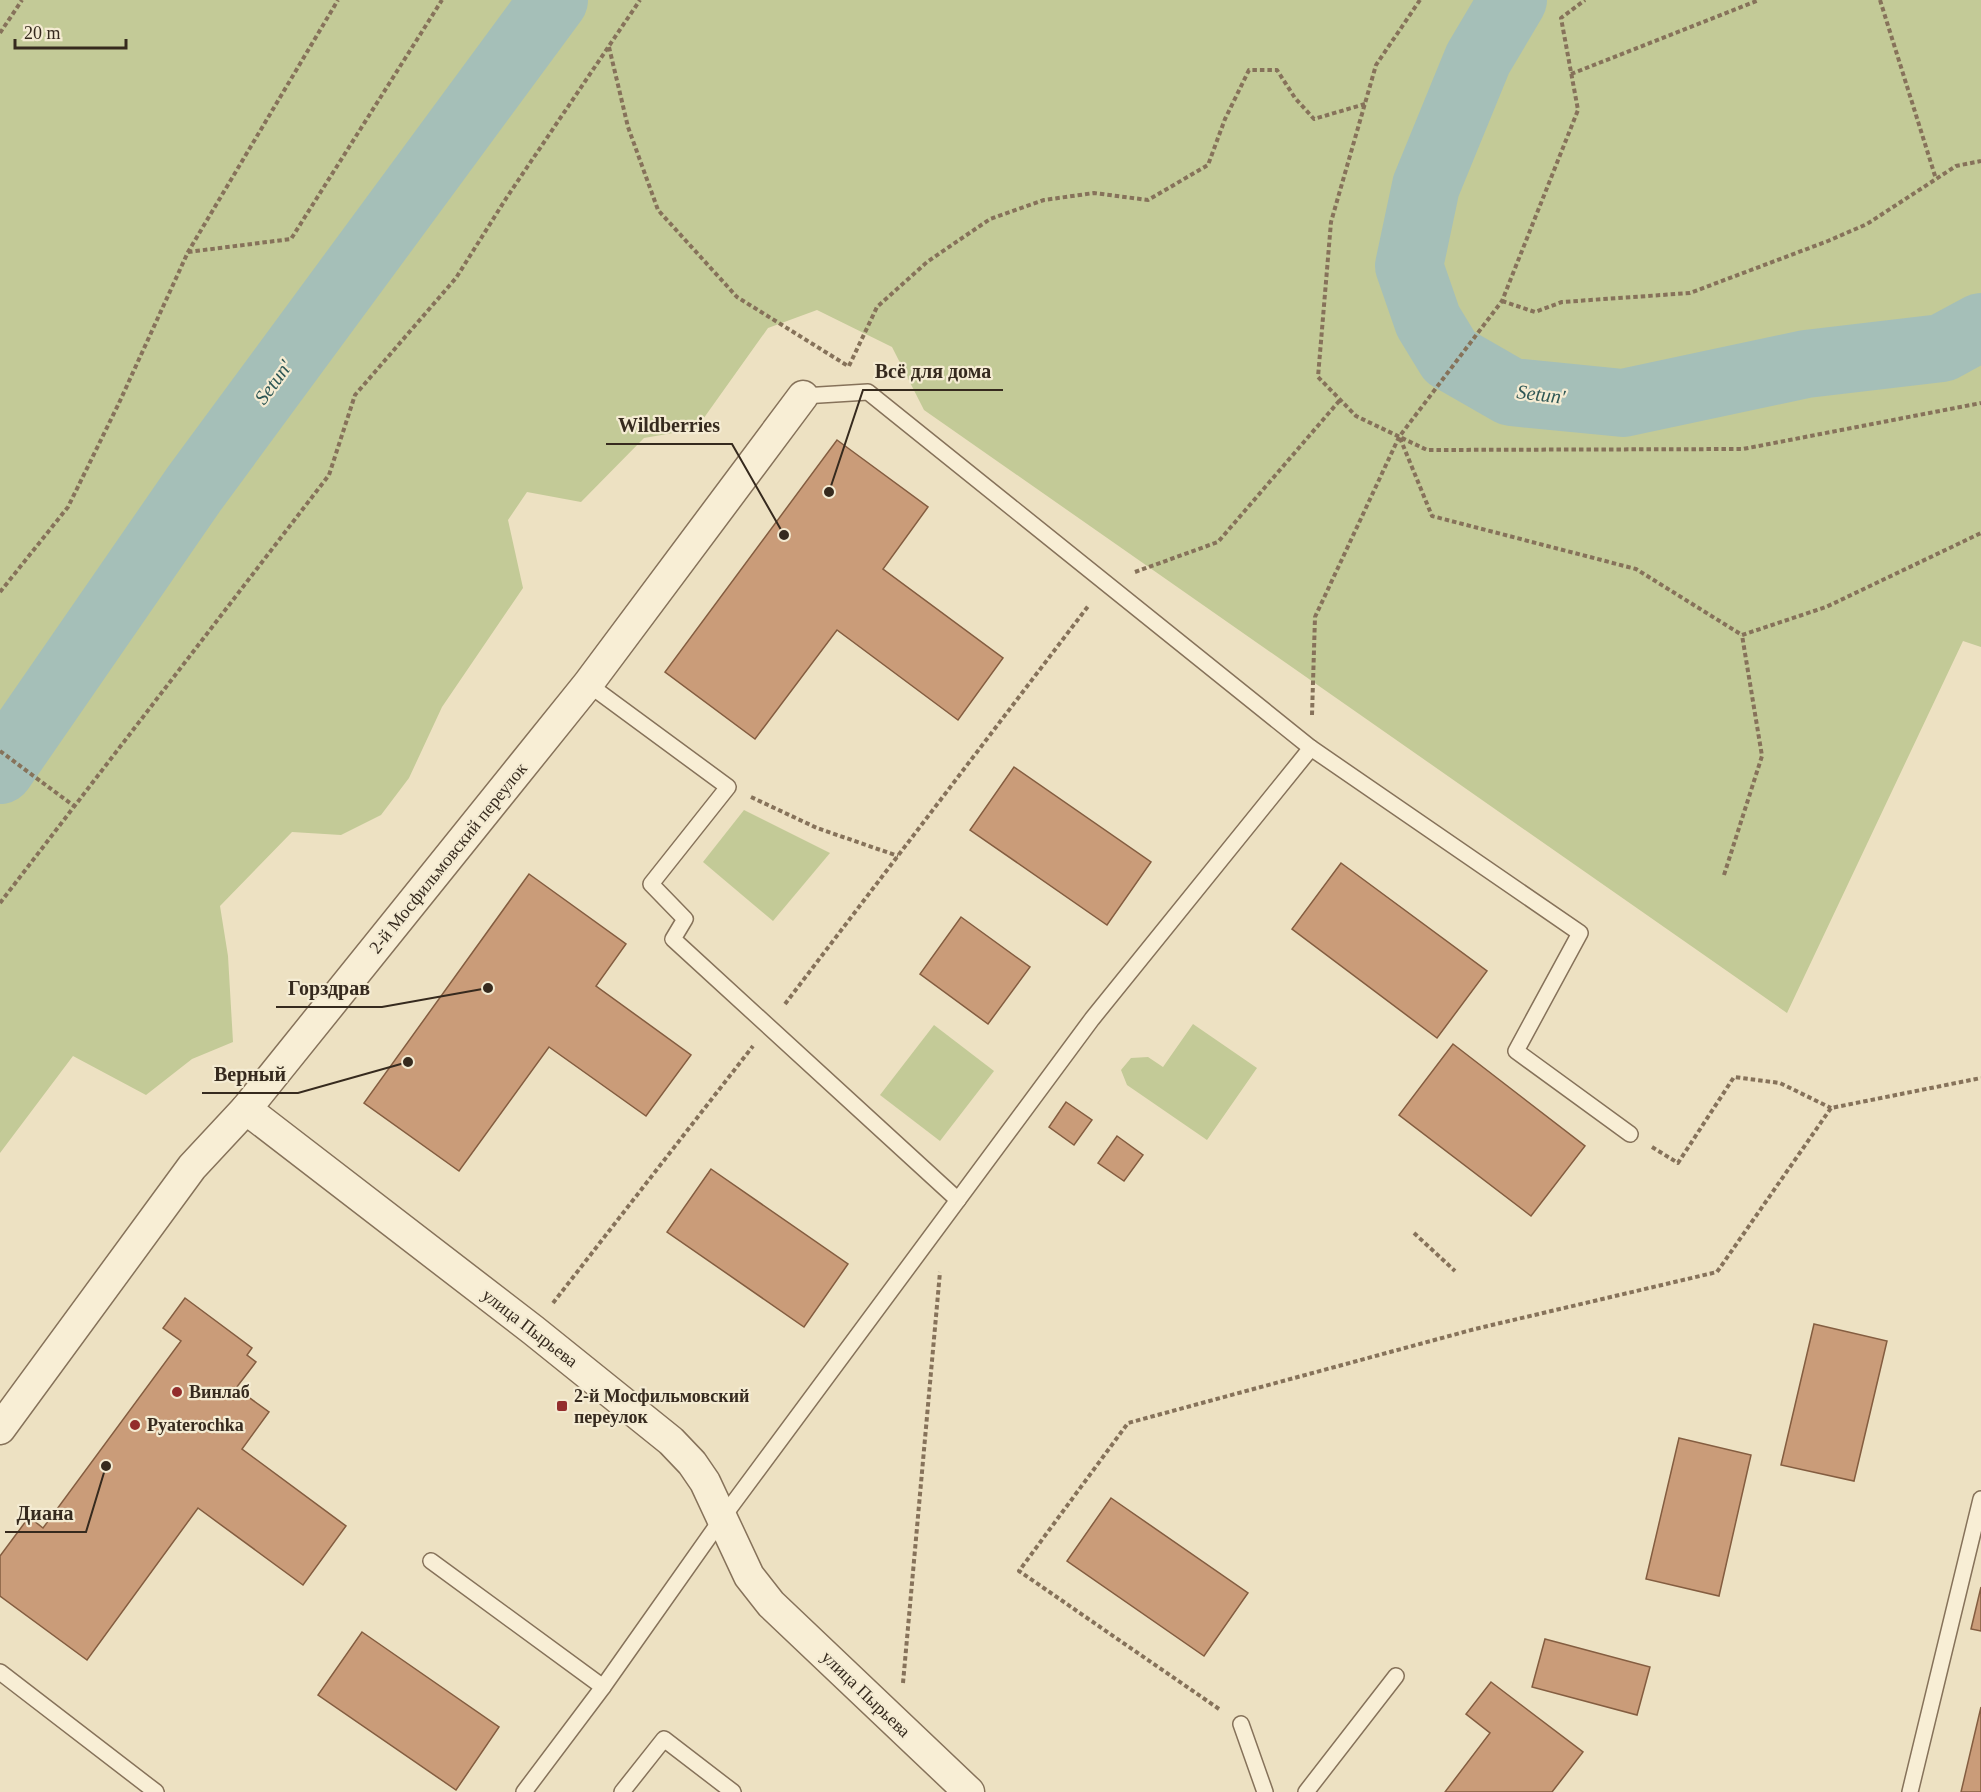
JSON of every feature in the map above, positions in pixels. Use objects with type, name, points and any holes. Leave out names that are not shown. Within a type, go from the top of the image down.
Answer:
[{"type":"street","name":"2-й Мосфильмовский переулок","points":[[0,1429],[192,1167],[246,1109],[588,684],[803,396]]},
{"type":"street","name":"улица Пырьева","points":[[246,1109],[533,1330],[671,1441],[692,1462],[705,1482],[749,1576],[771,1604],[969,1792]]},
{"type":"lane","points":[[803,396],[868,392],[1311,748],[1580,933],[1516,1051],[1630,1134]]},
{"type":"lane","points":[[588,684],[728,786],[651,884],[685,919],[673,939],[958,1200]]},
{"type":"lane","points":[[524,1792],[603,1687],[723,1517],[1092,1019],[1311,748]]},
{"type":"lane","points":[[1910,1792],[1981,1499]]},
{"type":"lane","points":[[431,1561],[603,1687]]},
{"type":"lane","points":[[0,1672],[156,1792]]},
{"type":"lane","points":[[1306,1792],[1396,1676]]},
{"type":"lane","points":[[1241,1724],[1266,1792]]},
{"type":"lane","points":[[622,1792],[664,1738],[733,1792]]},
{"type":"path","points":[[0,33],[22,0]]},
{"type":"path","points":[[0,592],[68,507],[119,403],[188,252],[338,0]]},
{"type":"path","points":[[188,252],[291,238],[442,0]]},
{"type":"path","points":[[0,903],[329,476],[355,395],[456,278],[507,197],[639,0]]},
{"type":"path","points":[[1420,0],[1376,65],[1331,222],[1317,376],[1356,416],[1427,450],[1743,448],[1981,404]]},
{"type":"path","points":[[1311,748],[1315,617],[1399,437],[1502,301],[1578,110],[1561,18],[1586,0]]},
{"type":"path","points":[[1571,75],[1759,0]]},
{"type":"path","points":[[1880,0],[1936,179]]},
{"type":"path","points":[[609,46],[628,127],[658,210],[737,297],[849,366],[868,392]]},
{"type":"path","points":[[849,366],[877,307],[927,262],[990,219],[1044,200],[1094,193],[1148,200],[1208,165],[1225,119],[1249,70],[1277,70],[1295,98],[1314,119],[1365,104]]},
{"type":"path","points":[[1502,301],[1535,312],[1562,302],[1690,293],[1867,224],[1956,166],[1981,161]]},
{"type":"path","points":[[533,1330],[1106,583],[1218,542],[1340,400]]},
{"type":"path","points":[[1399,437],[1431,516],[1636,569],[1742,635],[1762,756],[1724,875]]},
{"type":"path","points":[[1742,635],[1826,607],[1981,533]]},
{"type":"path","points":[[0,751],[74,806]]},
{"type":"path","points":[[728,786],[817,828],[898,856]]},
{"type":"path","points":[[1630,1134],[1678,1163],[1734,1077],[1780,1083],[1831,1108],[1981,1078]]},
{"type":"path","points":[[1241,1724],[1018,1571],[1128,1423],[1475,1329],[1717,1272],[1831,1108]]},
{"type":"path","points":[[899,1726],[945,1218]]},
{"type":"path","points":[[1414,1233],[1455,1271]]},
{"type":"green space","points":[[0,0],[1981,0],[1981,647],[1963,641],[1787,1013],[924,410],[892,347],[817,310],[768,328],[696,429],[644,438],[581,502],[527,492],[508,520],[523,588],[442,707],[409,778],[381,815],[341,835],[292,832],[220,906],[228,956],[233,1042],[192,1059],[146,1095],[73,1056],[0,1153]]},
{"type":"green space","points":[[744,810],[830,853],[773,921],[703,862]]},
{"type":"green space","points":[[1193,1024],[1257,1068],[1207,1140],[1127,1085],[1121,1070],[1131,1058],[1148,1057],[1163,1067]]},
{"type":"green space","points":[[934,1025],[994,1071],[940,1141],[880,1095]]},
{"type":"building","points":[[837,440],[928,507],[883,569],[1003,658],[958,720],[837,630],[755,739],[665,672]]},
{"type":"building","points":[[1014,767],[1151,862],[1107,925],[970,830]]},
{"type":"building","points":[[1341,863],[1487,971],[1437,1038],[1292,929]]},
{"type":"building","points":[[529,874],[626,944],[596,986],[691,1055],[646,1116],[549,1047],[459,1171],[364,1103]]},
{"type":"building","points":[[961,917],[1030,967],[988,1024],[920,974]]},
{"type":"building","points":[[1453,1044],[1585,1146],[1531,1216],[1399,1115]]},
{"type":"building","points":[[1066,1102],[1092,1120],[1074,1145],[1049,1127]]},
{"type":"building","points":[[1117,1136],[1143,1155],[1124,1181],[1098,1163]]},
{"type":"building","points":[[711,1169],[848,1264],[804,1327],[667,1232]]},
{"type":"building","points":[[185,1298],[252,1348],[247,1355],[256,1362],[236,1388],[269,1412],[242,1449],[346,1526],[303,1585],[198,1508],[87,1660],[0,1596],[0,1556],[29,1517],[43,1528],[181,1341],[163,1328]]},
{"type":"building","points":[[1814,1324],[1887,1341],[1854,1481],[1781,1465]]},
{"type":"building","points":[[1679,1438],[1751,1455],[1719,1596],[1646,1579]]},
{"type":"building","points":[[1111,1498],[1248,1593],[1204,1656],[1067,1561]]},
{"type":"building","points":[[1981,1587],[1981,1631],[1971,1629]]},
{"type":"building","points":[[362,1632],[499,1727],[456,1790],[318,1695]]},
{"type":"building","points":[[1545,1639],[1650,1667],[1637,1715],[1532,1687]]},
{"type":"building","points":[[1491,1682],[1583,1752],[1552,1792],[1445,1792],[1490,1733],[1466,1714]]},
{"type":"building","points":[[1981,1707],[1981,1792],[1961,1792]]},
{"type":"waterway","name":"Setun'","points":[[0,770],[194,489],[554,0]]},
{"type":"waterway","name":"Setun'","points":[[1513,0],[1478,59],[1426,186],[1409,266],[1428,321],[1450,357],[1511,392],[1623,403],[1806,364],[1942,348],[1981,327]]},
{"type":"place","name":"Всё для дома","points":[[829,492]]},
{"type":"place","name":"Wildberries","points":[[784,535]]},
{"type":"place","name":"Горздрав","points":[[488,988]]},
{"type":"place","name":"Верный","points":[[408,1062]]},
{"type":"place","name":"Винлаб","points":[[177,1392]]},
{"type":"place","name":"2-й Мосфильмовский переулок","points":[[562,1406]]},
{"type":"place","name":"Pyaterochka","points":[[135,1425]]},
{"type":"place","name":"Диана","points":[[106,1466]]}]
